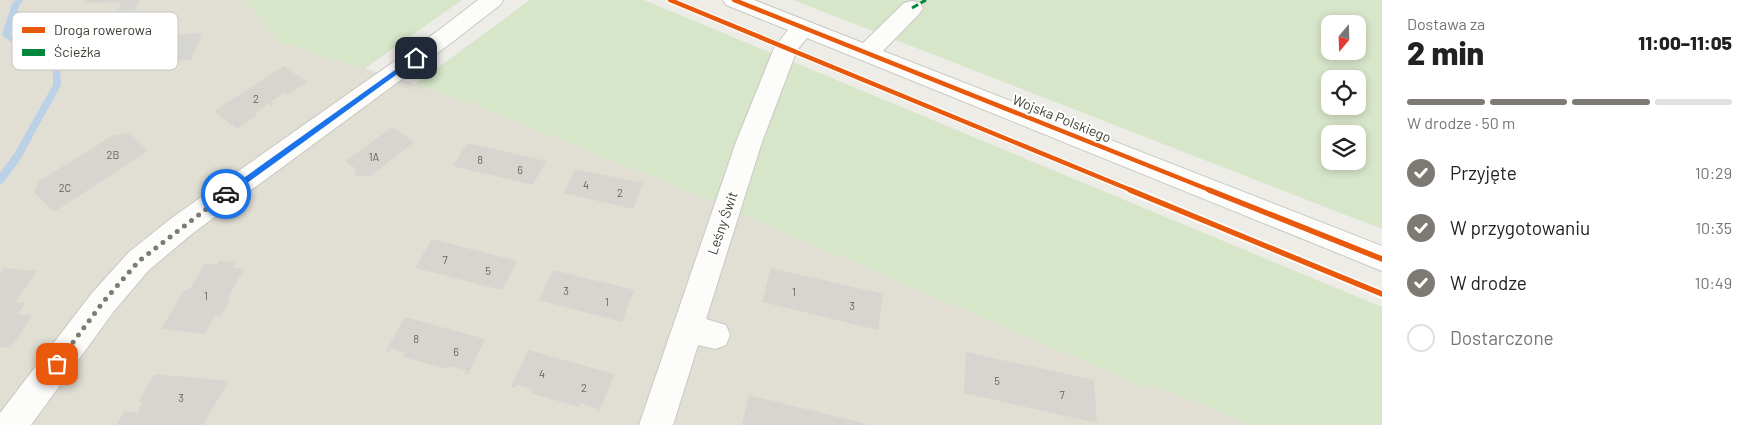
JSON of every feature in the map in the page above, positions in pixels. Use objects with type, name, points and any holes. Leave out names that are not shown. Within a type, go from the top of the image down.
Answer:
[{"type":"street","points":[[11,425],[103,302],[139,261],[183,225],[492,0]]},
{"type":"street","name":"Wojska Polskiego","points":[[734,0],[1382,259]]},
{"type":"street","points":[[868,52],[912,8]]},
{"type":"street","name":"Leśny Świt","points":[[656,425],[701,332],[702,264],[786,48],[803,27]]},
{"type":"shaded area","points":[[0,0],[245,0],[281,42],[465,100],[709,200],[1139,385],[1159,387],[1250,425],[0,425]]},
{"type":"green space","points":[[245,0],[462,0],[364,69],[281,42]]},
{"type":"green space","points":[[530,0],[644,0],[1382,307],[1382,425],[1250,425],[1159,387],[1139,385],[709,200],[465,101],[414,85]]},
{"type":"green space","points":[[793,0],[1382,0],[1382,229]]},
{"type":"building","points":[[86,0],[140,0],[134,10],[117,10],[122,2],[84,3]]},
{"type":"building","points":[[202,33],[191,60],[178,61],[178,35]]},
{"type":"building","points":[[284,66],[307,82],[288,95],[285,92],[271,102],[274,104],[272,106],[269,103],[255,113],[258,115],[237,129],[214,111]]},
{"type":"building","points":[[393,127],[414,142],[369,177],[355,175],[355,168],[345,161]]},
{"type":"building","points":[[128,133],[148,151],[54,212],[34,192],[39,181],[114,135]]},
{"type":"building","points":[[467,143],[546,161],[533,185],[453,166]]},
{"type":"building","points":[[575,169],[643,183],[633,209],[564,193]]},
{"type":"building","points":[[432,239],[517,261],[502,290],[415,268]]},
{"type":"building","points":[[219,261],[235,262],[232,268],[244,269],[227,299],[230,300],[221,316],[215,315],[205,334],[161,329],[184,290],[189,290],[205,263],[217,265]]},
{"type":"building","points":[[4,268],[37,271],[15,302],[25,303],[17,314],[33,315],[10,348],[0,347],[0,273]]},
{"type":"building","points":[[771,268],[883,294],[878,330],[762,302]]},
{"type":"building","points":[[553,270],[634,290],[622,322],[539,300]]},
{"type":"building","points":[[405,317],[485,339],[468,374],[464,374],[466,370],[450,366],[448,369],[403,357],[405,353],[391,348],[389,352],[386,351]]},
{"type":"building","points":[[528,350],[614,374],[599,412],[596,411],[597,408],[580,403],[579,407],[531,393],[532,389],[517,385],[516,388],[511,387]]},
{"type":"building","points":[[966,352],[1094,380],[1097,423],[964,393]]},
{"type":"building","points":[[155,374],[229,381],[203,425],[117,425],[124,411],[137,413],[143,402],[138,402]]},
{"type":"building","points":[[749,395],[866,424],[866,425],[742,425]]},
{"type":"waterway","points":[[13,12],[19,0]]},
{"type":"waterway","points":[[12,16],[6,35],[12,40]]},
{"type":"waterway","points":[[0,180],[17,157],[57,85],[57,70]]},
{"type":"marked path","points":[[912,8],[926,0]]},
{"type":"cycle path","points":[[670,0],[1382,294]]},
{"type":"cycle path","points":[[734,0],[1382,259]]},
{"type":"way so far","points":[[57,364],[103,302],[139,261],[183,225],[226,194]]},
{"type":"route","points":[[226,194],[416,58]]}]
